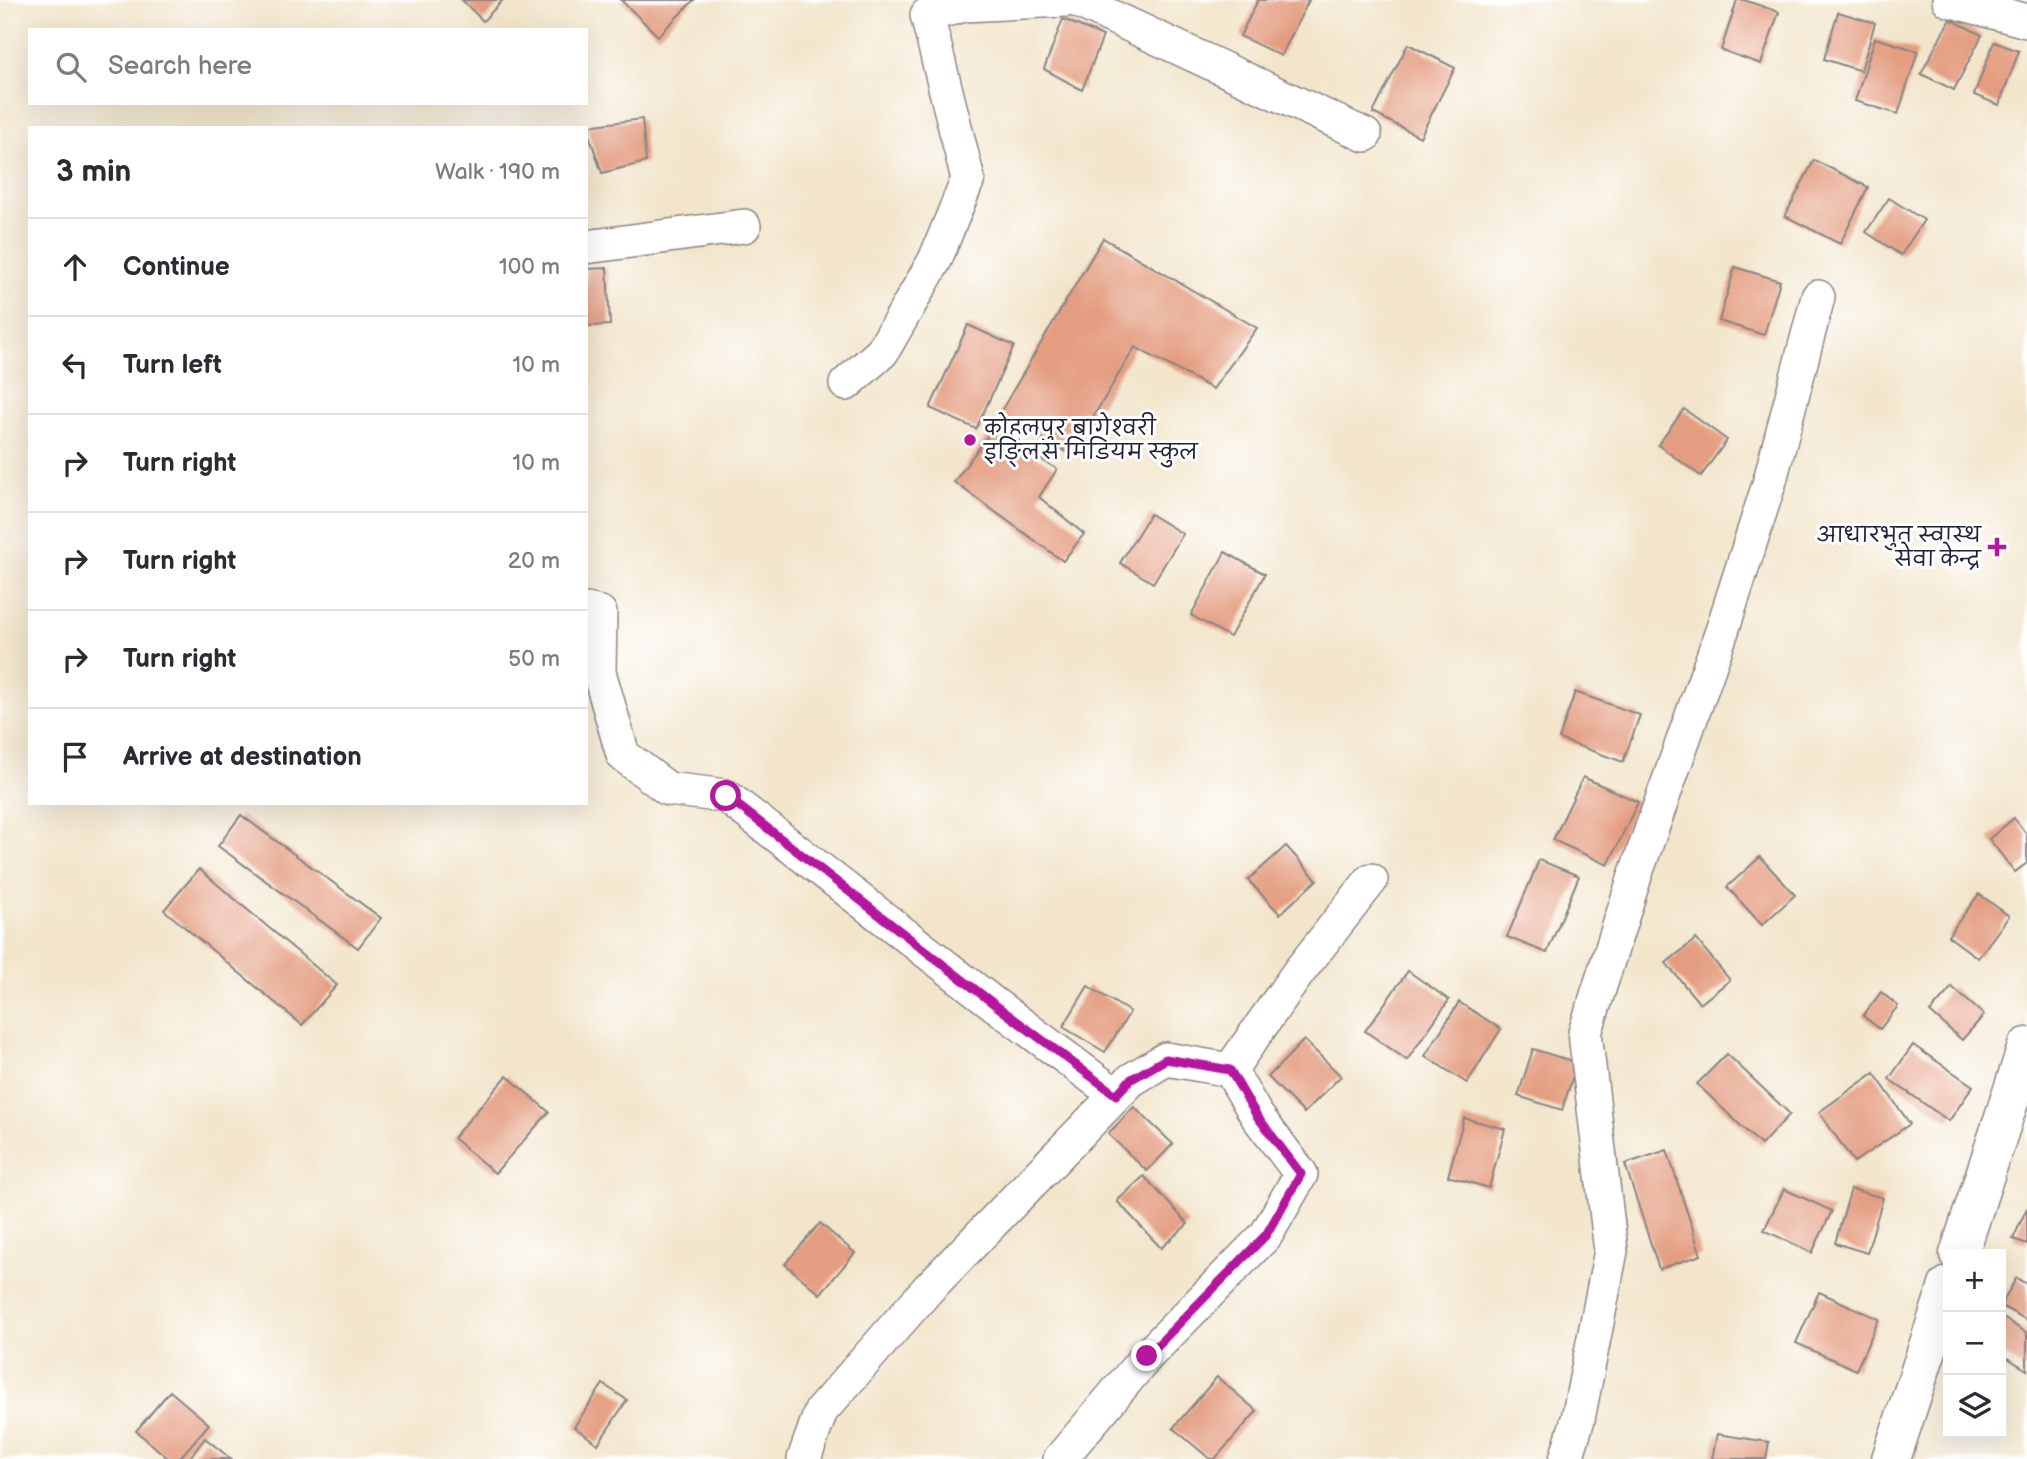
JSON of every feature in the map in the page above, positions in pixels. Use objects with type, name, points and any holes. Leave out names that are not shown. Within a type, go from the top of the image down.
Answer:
[{"type":"street","points":[[846,384],[882,352],[934,260],[968,179],[926,7],[1066,0]]},
{"type":"street","points":[[1076,0],[1365,135]]},
{"type":"street","points":[[1950,0],[2027,21]]},
{"type":"street","points":[[588,247],[744,226]]},
{"type":"street","points":[[1566,1459],[1578,1419],[1611,1251],[1585,1033],[1636,873],[1722,631],[1769,484],[1818,297]]},
{"type":"street","points":[[588,610],[600,613],[599,672],[623,755],[668,789],[726,796],[1116,1095]]},
{"type":"street","points":[[1230,1070],[1298,973],[1371,880]]},
{"type":"street","points":[[1961,1249],[2027,1047]]},
{"type":"street","points":[[804,1459],[821,1411],[928,1289],[1130,1080],[1166,1059],[1230,1070],[1257,1116],[1301,1174],[1266,1235],[1147,1356],[1060,1459]]},
{"type":"street","points":[[1891,1459],[1943,1301]]},
{"type":"building","points":[[462,0],[503,0],[483,21]]},
{"type":"building","points":[[621,0],[694,0],[658,36]]},
{"type":"building","points":[[1258,0],[1309,0],[1281,56],[1240,36]]},
{"type":"building","points":[[1737,0],[1779,12],[1761,64],[1721,50]]},
{"type":"building","points":[[1838,12],[1875,23],[1861,71],[1824,59]]},
{"type":"building","points":[[1063,19],[1103,36],[1082,90],[1044,69]]},
{"type":"building","points":[[1950,19],[1982,35],[1954,90],[1921,74]]},
{"type":"building","points":[[1875,38],[1918,51],[1898,114],[1855,101]]},
{"type":"building","points":[[1994,42],[2019,51],[1999,105],[1974,95]]},
{"type":"building","points":[[1408,44],[1455,68],[1420,137],[1373,113]]},
{"type":"building","points":[[642,119],[646,162],[602,173],[586,126]]},
{"type":"building","points":[[1814,160],[1868,187],[1840,244],[1785,216]]},
{"type":"building","points":[[1889,198],[1924,220],[1901,255],[1866,232]]},
{"type":"building","points":[[1103,238],[1257,328],[1213,389],[1135,347],[1071,454],[998,416]]},
{"type":"building","points":[[1735,267],[1780,281],[1764,335],[1719,321]]},
{"type":"building","points":[[607,268],[610,325],[588,326],[588,269]]},
{"type":"building","points":[[968,325],[1014,346],[976,429],[930,408]]},
{"type":"building","points":[[1684,409],[1727,440],[1701,476],[1658,445]]},
{"type":"building","points":[[992,430],[1057,469],[1039,497],[1084,534],[1063,561],[954,482]]},
{"type":"building","points":[[1150,514],[1183,534],[1153,583],[1120,563]]},
{"type":"building","points":[[1225,552],[1265,574],[1230,637],[1191,615]]},
{"type":"building","points":[[1575,692],[1640,715],[1623,762],[1559,739]]},
{"type":"building","points":[[1583,777],[1638,802],[1608,865],[1553,840]]},
{"type":"building","points":[[241,815],[381,918],[358,948],[218,846]]},
{"type":"building","points":[[2014,818],[2027,835],[2027,863],[2015,872],[1989,839]]},
{"type":"building","points":[[1286,846],[1317,880],[1280,914],[1248,880]]},
{"type":"building","points":[[1760,857],[1795,895],[1762,925],[1727,887]]},
{"type":"building","points":[[1539,860],[1579,876],[1547,953],[1507,937]]},
{"type":"building","points":[[199,869],[337,985],[302,1025],[164,910]]},
{"type":"building","points":[[1979,894],[2009,916],[1978,958],[1948,936]]},
{"type":"building","points":[[1696,939],[1730,980],[1700,1004],[1666,963]]},
{"type":"building","points":[[1408,971],[1449,1000],[1407,1060],[1365,1031]]},
{"type":"building","points":[[1088,986],[1130,1012],[1105,1052],[1063,1027]]},
{"type":"building","points":[[1952,987],[1984,1015],[1962,1040],[1930,1012]]},
{"type":"building","points":[[1881,992],[1898,1006],[1880,1029],[1863,1016]]},
{"type":"building","points":[[1459,1002],[1501,1029],[1467,1083],[1425,1056]]},
{"type":"building","points":[[1304,1040],[1341,1076],[1304,1113],[1268,1077]]},
{"type":"building","points":[[1913,1045],[1973,1086],[1949,1121],[1889,1079]]},
{"type":"building","points":[[1533,1049],[1577,1063],[1562,1110],[1518,1096]]},
{"type":"building","points":[[1727,1054],[1790,1114],[1761,1145],[1697,1084]]},
{"type":"building","points":[[1874,1073],[1910,1124],[1854,1162],[1819,1112]]},
{"type":"building","points":[[507,1076],[549,1112],[495,1173],[453,1138]]},
{"type":"building","points":[[1134,1107],[1173,1144],[1147,1171],[1108,1134]]},
{"type":"building","points":[[1464,1118],[1505,1129],[1489,1188],[1448,1176]]},
{"type":"building","points":[[1667,1150],[1701,1255],[1659,1269],[1625,1164]]},
{"type":"building","points":[[1144,1176],[1188,1224],[1161,1248],[1117,1201]]},
{"type":"building","points":[[1784,1189],[1832,1211],[1812,1253],[1764,1230]]},
{"type":"building","points":[[1851,1189],[1883,1198],[1867,1253],[1835,1243]]},
{"type":"building","points":[[2027,1208],[2027,1244],[2013,1239]]},
{"type":"building","points":[[820,1223],[855,1253],[820,1294],[785,1264]]},
{"type":"building","points":[[2016,1278],[2027,1284],[2027,1320],[2006,1309],[2006,1297]]},
{"type":"building","points":[[1819,1292],[1879,1319],[1856,1370],[1796,1343]]},
{"type":"building","points":[[2006,1320],[2027,1333],[2027,1370],[2006,1357]]},
{"type":"building","points":[[1217,1377],[1257,1411],[1215,1459],[1210,1459],[1173,1428]]},
{"type":"building","points":[[603,1384],[627,1400],[598,1444],[574,1427]]},
{"type":"building","points":[[170,1391],[209,1424],[179,1459],[169,1459],[136,1431]]},
{"type":"building","points":[[1717,1434],[1769,1442],[1766,1459],[1712,1459]]},
{"type":"building","points":[[205,1438],[231,1459],[189,1459]]},
{"type":"place","name":"कोहलपुर बागेश्वरी इङ्लिस मिडियम स्कुल","points":[[970,440]]},
{"type":"place","name":"आधारभुत स्वास्थ सेवा केन्द्र","points":[[1997,547]]},
{"type":"route","points":[[726,796],[1116,1095],[1130,1080],[1166,1059],[1230,1070],[1257,1116],[1301,1174],[1266,1235],[1147,1356]]}]
